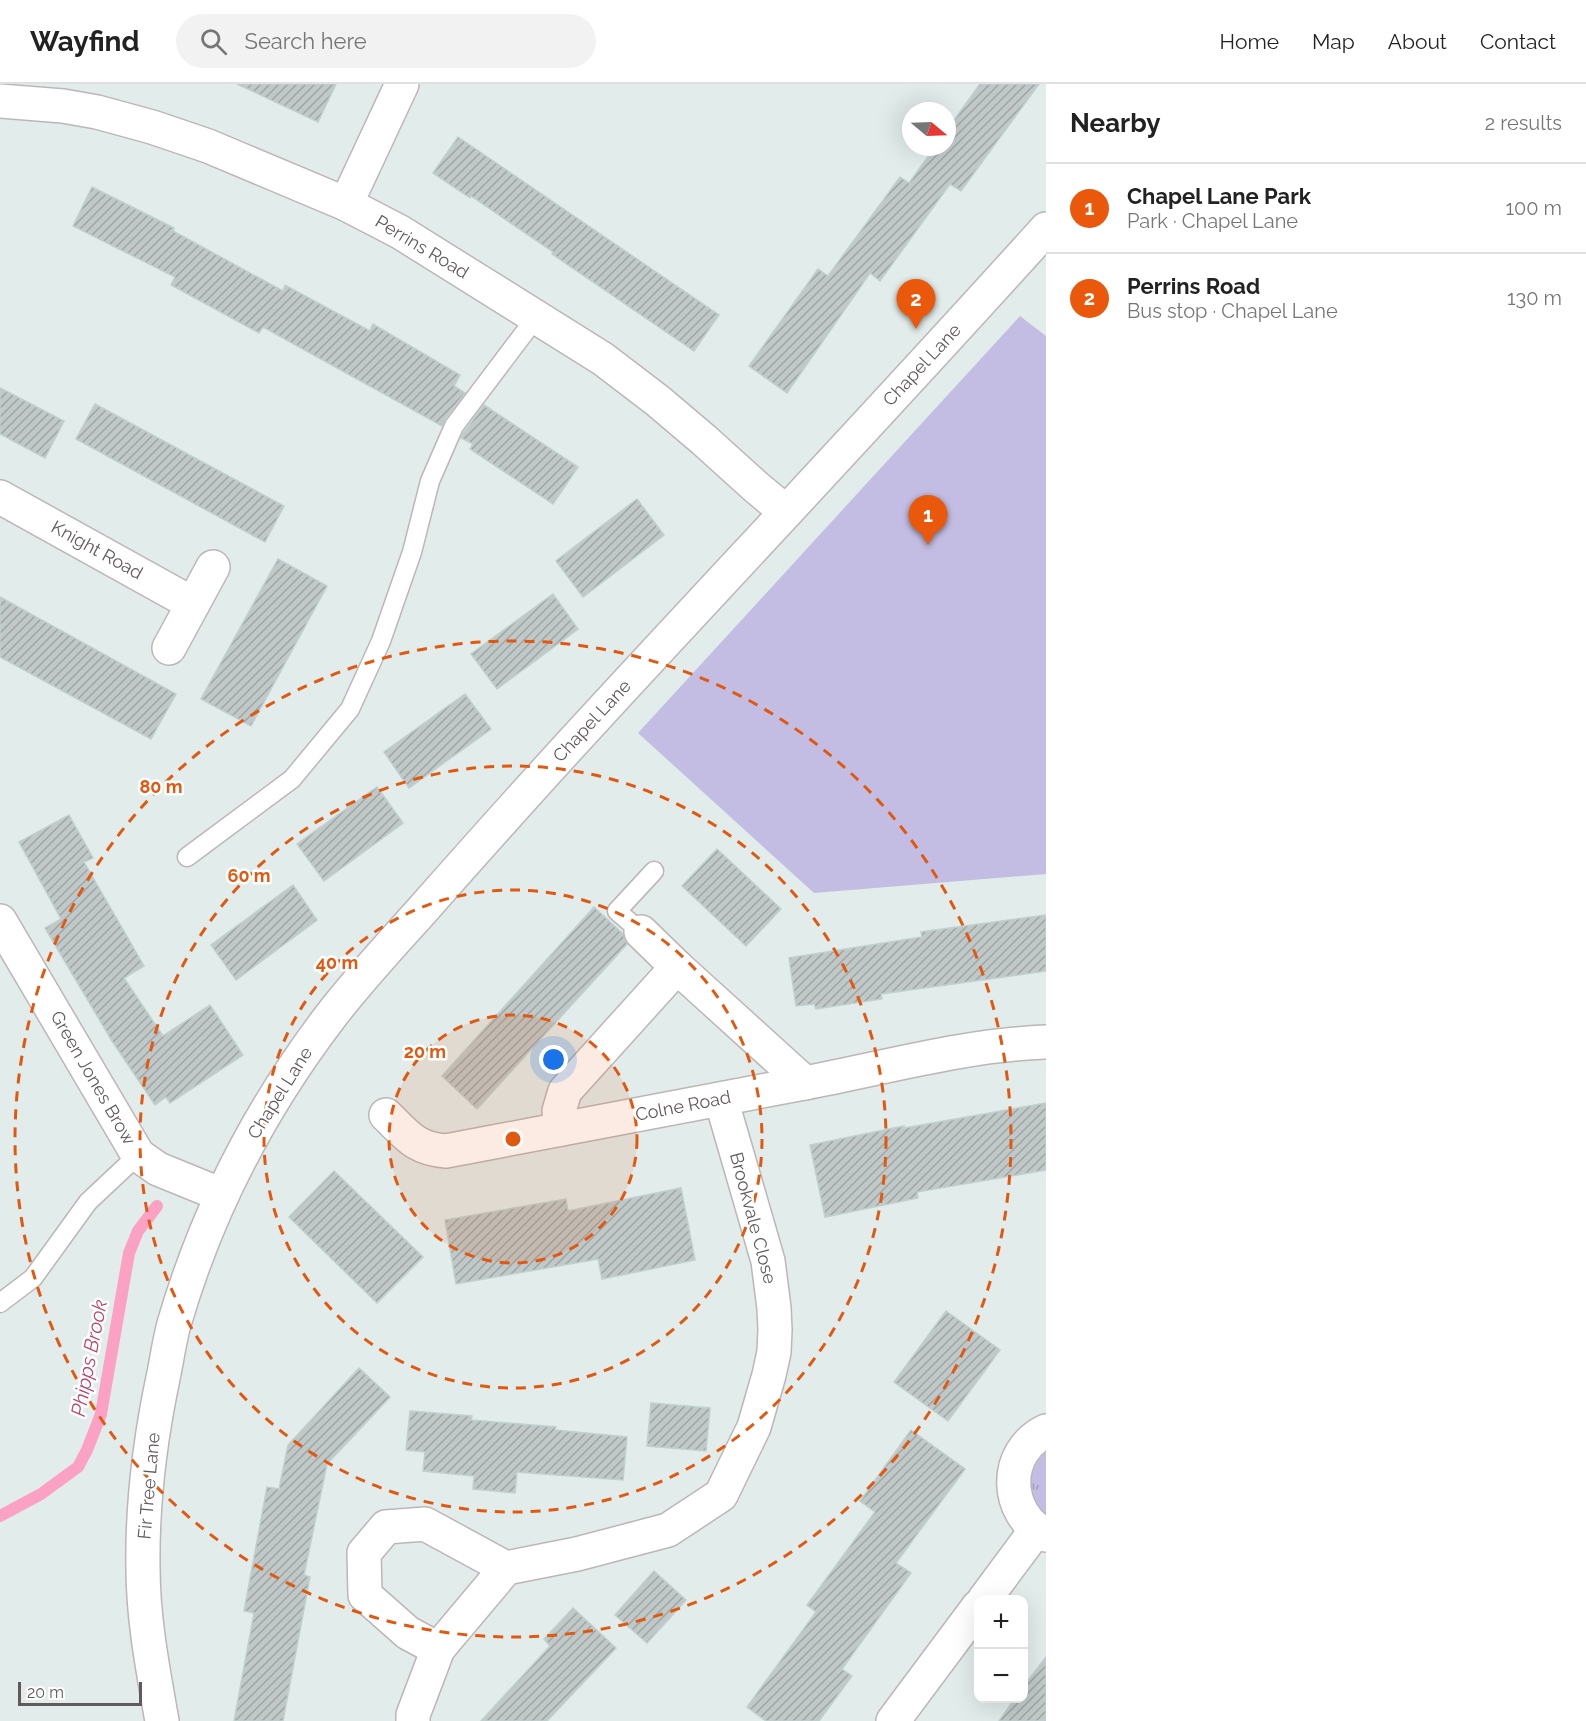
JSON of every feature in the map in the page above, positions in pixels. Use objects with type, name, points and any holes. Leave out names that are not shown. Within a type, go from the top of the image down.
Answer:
[{"type":"street","points":[[346,204],[402,84]]},
{"type":"street","name":"Perrins Road","points":[[0,101],[63,106],[97,112],[152,127],[208,146],[346,204],[400,231],[603,359],[658,401],[786,512]]},
{"type":"street","name":"Chapel Lane","points":[[197,1256],[222,1196],[252,1137],[285,1083],[332,1015],[508,812],[1046,229]]},
{"type":"street","name":"Knight Road","points":[[0,497],[193,604]]},
{"type":"street","points":[[169,648],[213,567]]},
{"type":"street","name":"Green Jones Brow","points":[[0,921],[138,1155],[158,1169],[222,1196]]},
{"type":"street","points":[[640,932],[806,1083]]},
{"type":"street","points":[[561,1129],[558,1111],[565,1091],[677,967]]},
{"type":"street","name":"Colne Road","points":[[389,1112],[418,1145],[431,1150],[446,1151],[983,1047],[1046,1042]]},
{"type":"street","name":"Brookvale Close","points":[[506,1568],[577,1554],[668,1530],[721,1495],[754,1427],[774,1352],[774,1308],[768,1261],[721,1098]]},
{"type":"street","name":"Fir Tree Lane","points":[[162,1721],[147,1632],[142,1570],[145,1490],[156,1413],[173,1327],[197,1256]]},
{"type":"street","points":[[987,1595],[1041,1533],[1025,1518],[1017,1504],[1013,1488],[1014,1471],[1020,1456],[1030,1442],[1046,1431]]},
{"type":"street","points":[[413,1721],[413,1715],[438,1649],[506,1568],[425,1524],[386,1527],[364,1553],[365,1596],[408,1633],[438,1649]]},
{"type":"street","points":[[893,1721],[974,1612]]},
{"type":"lane","points":[[187,857],[292,779],[350,709],[381,641],[412,552],[430,481],[454,426],[537,316]]},
{"type":"lane","points":[[640,932],[617,910],[654,871]]},
{"type":"lane","points":[[0,1303],[33,1278],[88,1202],[138,1155]]},
{"type":"green space","points":[[1020,316],[1046,336],[1046,874],[814,893],[638,733]]},
{"type":"green space","points":[[1046,1451],[1046,1517],[1032,1492],[1031,1475]]},
{"type":"building","points":[[237,84],[336,84],[318,122]]},
{"type":"building","points":[[980,84],[1039,84],[961,191],[950,184],[880,281],[870,273],[787,393],[749,366],[818,269],[828,276],[900,177],[909,183],[928,156],[956,156],[956,117]]},
{"type":"building","points":[[458,137],[719,315],[694,351],[471,196],[470,198],[433,173]]},
{"type":"building","points":[[92,187],[174,228],[173,231],[283,291],[285,285],[370,331],[373,324],[460,375],[454,386],[465,393],[442,426],[263,327],[259,333],[171,285],[175,277],[73,226]]},
{"type":"building","points":[[0,388],[64,421],[45,458],[0,434]]},
{"type":"building","points":[[95,404],[284,506],[265,542],[76,439]]},
{"type":"building","points":[[484,405],[578,467],[553,504],[470,449],[473,444],[461,438]]},
{"type":"building","points":[[637,499],[664,535],[583,597],[556,561]]},
{"type":"building","points":[[278,559],[327,586],[251,726],[201,699]]},
{"type":"building","points":[[553,594],[578,629],[497,689],[471,654]]},
{"type":"building","points":[[0,597],[176,694],[151,739],[0,657]]},
{"type":"building","points":[[465,694],[491,729],[409,788],[384,752]]},
{"type":"building","points":[[377,787],[403,823],[324,881],[297,844]]},
{"type":"building","points":[[69,815],[93,858],[84,862],[144,966],[124,978],[163,1036],[210,1005],[243,1055],[170,1103],[166,1097],[155,1105],[112,1041],[45,928],[61,919],[19,842]]},
{"type":"building","points":[[717,849],[781,909],[746,946],[682,886]]},
{"type":"building","points":[[293,885],[317,920],[236,980],[211,945]]},
{"type":"building","points":[[594,907],[623,934],[627,944],[477,1109],[442,1076]]},
{"type":"building","points":[[1046,915],[1046,971],[881,994],[882,999],[816,1009],[814,1004],[796,1006],[789,958],[922,937],[921,932]]},
{"type":"building","points":[[1046,1103],[1046,1170],[917,1192],[918,1198],[825,1217],[810,1145],[904,1126],[904,1128]]},
{"type":"building","points":[[334,1171],[423,1257],[377,1303],[289,1217]]},
{"type":"building","points":[[681,1188],[695,1260],[602,1279],[598,1259],[456,1284],[445,1220],[566,1199],[568,1211]]},
{"type":"building","points":[[946,1311],[1000,1350],[948,1421],[894,1382]]},
{"type":"building","points":[[359,1368],[390,1397],[327,1464],[304,1575],[310,1577],[283,1721],[234,1721],[254,1613],[244,1611],[267,1487],[279,1489],[288,1445]]},
{"type":"building","points":[[651,1403],[710,1408],[706,1451],[647,1446]]},
{"type":"building","points":[[410,1411],[472,1416],[471,1420],[556,1427],[555,1430],[627,1437],[623,1480],[517,1472],[515,1493],[473,1489],[474,1476],[423,1471],[425,1452],[406,1450]]},
{"type":"building","points":[[911,1430],[965,1469],[896,1563],[911,1573],[842,1669],[852,1676],[819,1721],[766,1721],[747,1707],[816,1612],[807,1605],[875,1512],[860,1501]]},
{"type":"building","points":[[654,1571],[686,1600],[647,1643],[615,1615]]},
{"type":"building","points":[[573,1608],[616,1648],[547,1721],[481,1721],[550,1646],[544,1639]]},
{"type":"building","points":[[1046,1657],[1046,1721],[999,1721],[1012,1703],[1028,1703],[1028,1680]]},
{"type":"waterway","name":"Phipps Brook","points":[[0,1516],[41,1494],[78,1467],[87,1450],[101,1414],[129,1253],[138,1231],[157,1206]]},
{"type":"place","name":"Perrins Road","points":[[916,329]]},
{"type":"place","name":"Chapel Lane Park","points":[[928,545]]}]
